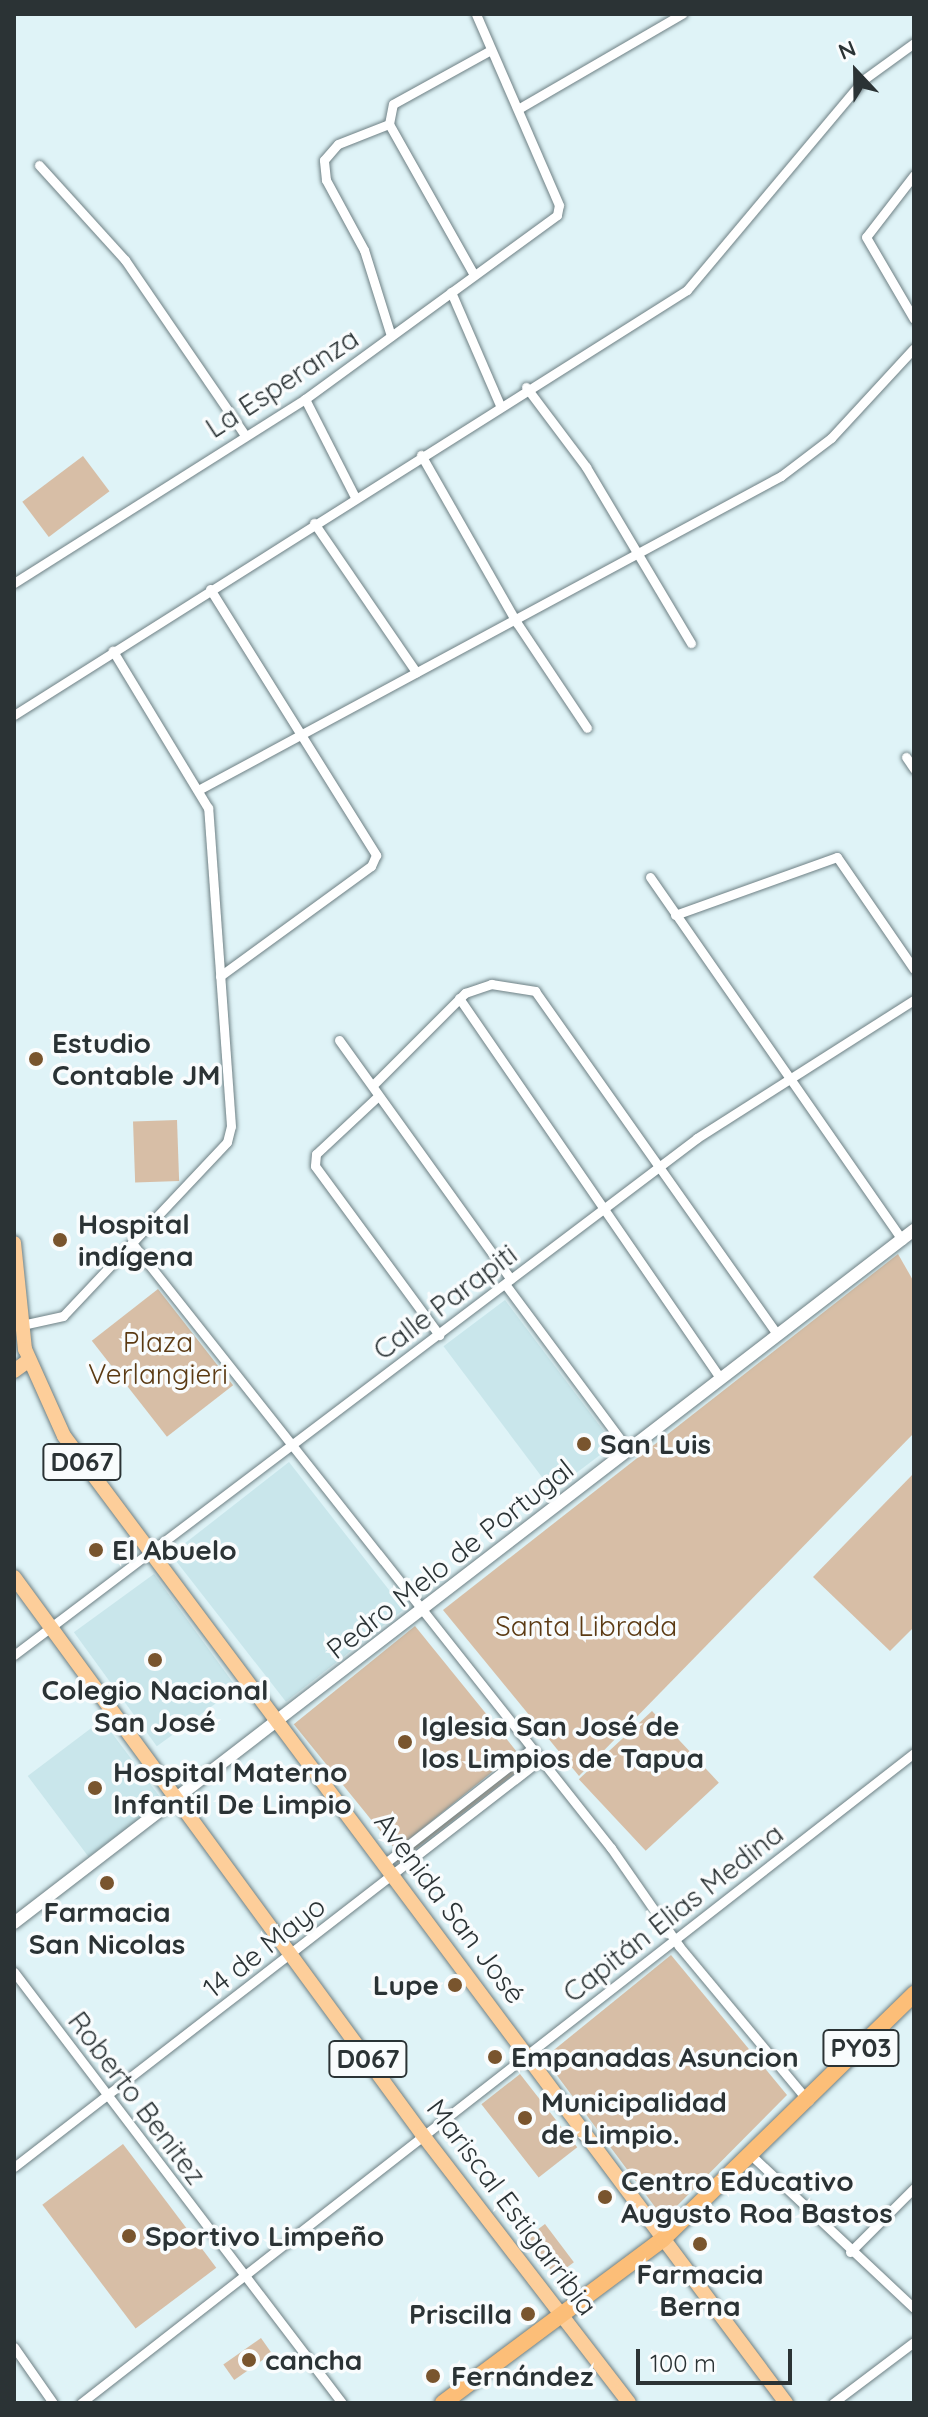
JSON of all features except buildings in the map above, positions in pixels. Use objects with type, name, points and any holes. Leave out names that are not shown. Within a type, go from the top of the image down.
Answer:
[{"type":"highway","name":"PY03","points":[[443,2403],[663,2239],[752,2156],[914,1994]]},
{"type":"main road","name":"D067","points":[[14,1243],[28,1361]]},
{"type":"main road","points":[[14,1371],[28,1361]]},
{"type":"main road","name":"Avenida San José","points":[[28,1361],[54,1421],[148,1555],[278,1722],[786,2403]]},
{"type":"main road","name":"Mariscal Estigarribia","points":[[14,1577],[175,1802],[291,1953],[422,2134],[629,2403]]},
{"type":"street","points":[[476,14],[518,109],[682,14]]},
{"type":"street","points":[[14,715],[526,387],[687,290],[863,80],[914,43]]},
{"type":"street","points":[[474,275],[389,124],[393,104],[491,50]]},
{"type":"street","name":"La Esperanza","points":[[14,583],[305,399],[474,275],[549,225],[559,205],[518,109]]},
{"type":"street","points":[[389,124],[338,144],[323,171],[364,250],[391,336]]},
{"type":"street","points":[[39,165],[139,278],[245,435]]},
{"type":"street","points":[[914,175],[869,229],[866,245],[914,319]]},
{"type":"street","points":[[451,292],[500,405]]},
{"type":"street","points":[[200,789],[416,672],[517,623],[807,459],[914,348]]},
{"type":"street","points":[[526,387],[586,467],[691,643]]},
{"type":"street","points":[[305,399],[355,497]]},
{"type":"street","points":[[421,455],[517,623],[587,728]]},
{"type":"street","points":[[314,523],[416,672]]},
{"type":"street","points":[[210,589],[303,733],[376,855],[371,866],[220,976]]},
{"type":"street","points":[[22,1325],[60,1319],[227,1142],[231,1126],[211,826],[200,789],[113,651]]},
{"type":"street","points":[[906,757],[914,769]]},
{"type":"street","points":[[675,915],[837,857],[914,969]]},
{"type":"street","points":[[650,877],[902,1240]]},
{"type":"street","points":[[374,1084],[459,998],[501,984],[542,997],[778,1335]]},
{"type":"street","points":[[459,998],[721,1379]]},
{"type":"street","name":"Calle Parapiti","points":[[14,1655],[660,1166],[914,1000]]},
{"type":"street","points":[[339,1040],[374,1084],[376,1098],[629,1451]]},
{"type":"street","points":[[376,1098],[316,1154],[315,1166],[439,1335]]},
{"type":"street","name":"Pedro Melo de Portugal","points":[[14,1923],[914,1230]]},
{"type":"street","points":[[132,1243],[540,1760],[674,1940],[808,2101]]},
{"type":"street","name":"14 de Mayo","points":[[14,2167],[291,1953],[531,1749]]},
{"type":"street","name":"Capitán Elias Medina","points":[[81,2403],[914,1753]]},
{"type":"street","name":"14 de Mayo","points":[[388,1870],[540,1760]]},
{"type":"street","name":"Roberto Benitez","points":[[14,1972],[342,2403]]},
{"type":"street","points":[[752,2156],[850,2252],[914,2308]]},
{"type":"street","points":[[850,2252],[914,2188]]},
{"type":"street","points":[[833,2403],[914,2342]]},
{"type":"street","points":[[14,2347],[53,2403]]},
{"type":"shaded area","points":[[505,1300],[614,1445],[552,1491],[444,1346]]},
{"type":"shaded area","points":[[289,1462],[404,1609],[286,1702],[171,1554]]},
{"type":"shaded area","name":"Colegio Nacional San José","points":[[154,1574],[237,1688],[157,1746],[74,1632]]},
{"type":"shaded area","name":"Hospital Materno Infantil De Limpio","points":[[102,1720],[163,1801],[89,1857],[28,1776]]},
{"type":"green space","points":[[83,456],[109,491],[49,537],[22,502]]},
{"type":"green space","points":[[177,1120],[179,1181],[135,1182],[133,1122]]},
{"type":"green space","name":"Santa Librada","points":[[898,1254],[914,1282],[914,1433],[579,1776],[443,1610]]},
{"type":"green space","name":"Plaza Verlangieri","points":[[158,1289],[233,1385],[167,1437],[92,1341]]},
{"type":"green space","points":[[914,1473],[914,1627],[890,1651],[813,1577]]},
{"type":"green space","points":[[415,1626],[517,1752],[396,1850],[294,1724]]},
{"type":"green space","points":[[652,1711],[719,1783],[646,1851],[579,1779]]},
{"type":"green space","points":[[524,1760],[527,1764],[397,1863],[396,1860]]},
{"type":"green space","points":[[671,1955],[787,2095],[664,2219],[544,2058]]},
{"type":"green space","points":[[520,2074],[577,2147],[539,2177],[481,2104]]},
{"type":"green space","name":"Sportivo Limpeño","points":[[123,2144],[216,2268],[136,2329],[42,2205]]},
{"type":"green space","points":[[545,2224],[574,2262],[556,2276],[527,2238]]},
{"type":"green space","name":"cancha","points":[[261,2338],[272,2354],[234,2380],[223,2364]]},
{"type":"place","name":"Estudio Contable JM","points":[[36,1059]]},
{"type":"place","name":"Hospital indígena","points":[[60,1240]]},
{"type":"place","name":"San Luis","points":[[584,1444]]},
{"type":"place","name":"El Abuelo","points":[[96,1550]]},
{"type":"place","name":"Colegio Nacional San José","points":[[155,1660]]},
{"type":"place","name":"Iglesia San José de los Limpios de Tapua","points":[[405,1742]]},
{"type":"place","name":"Hospital Materno Infantil De Limpio","points":[[95,1788]]},
{"type":"place","name":"Farmacia San Nicolas","points":[[107,1883]]},
{"type":"place","name":"Lupe","points":[[455,1985]]},
{"type":"place","name":"Empanadas Asuncion","points":[[495,2057]]},
{"type":"place","name":"Municipalidad de Limpio.","points":[[525,2118]]},
{"type":"place","name":"Centro Educativo Augusto Roa Bastos","points":[[605,2197]]},
{"type":"place","name":"Sportivo Limpeño","points":[[129,2236]]},
{"type":"place","name":"Farmacia Berna","points":[[700,2244]]},
{"type":"place","name":"Priscilla","points":[[528,2314]]},
{"type":"place","name":"cancha","points":[[249,2360]]},
{"type":"place","name":"Fernández","points":[[433,2376]]}]
